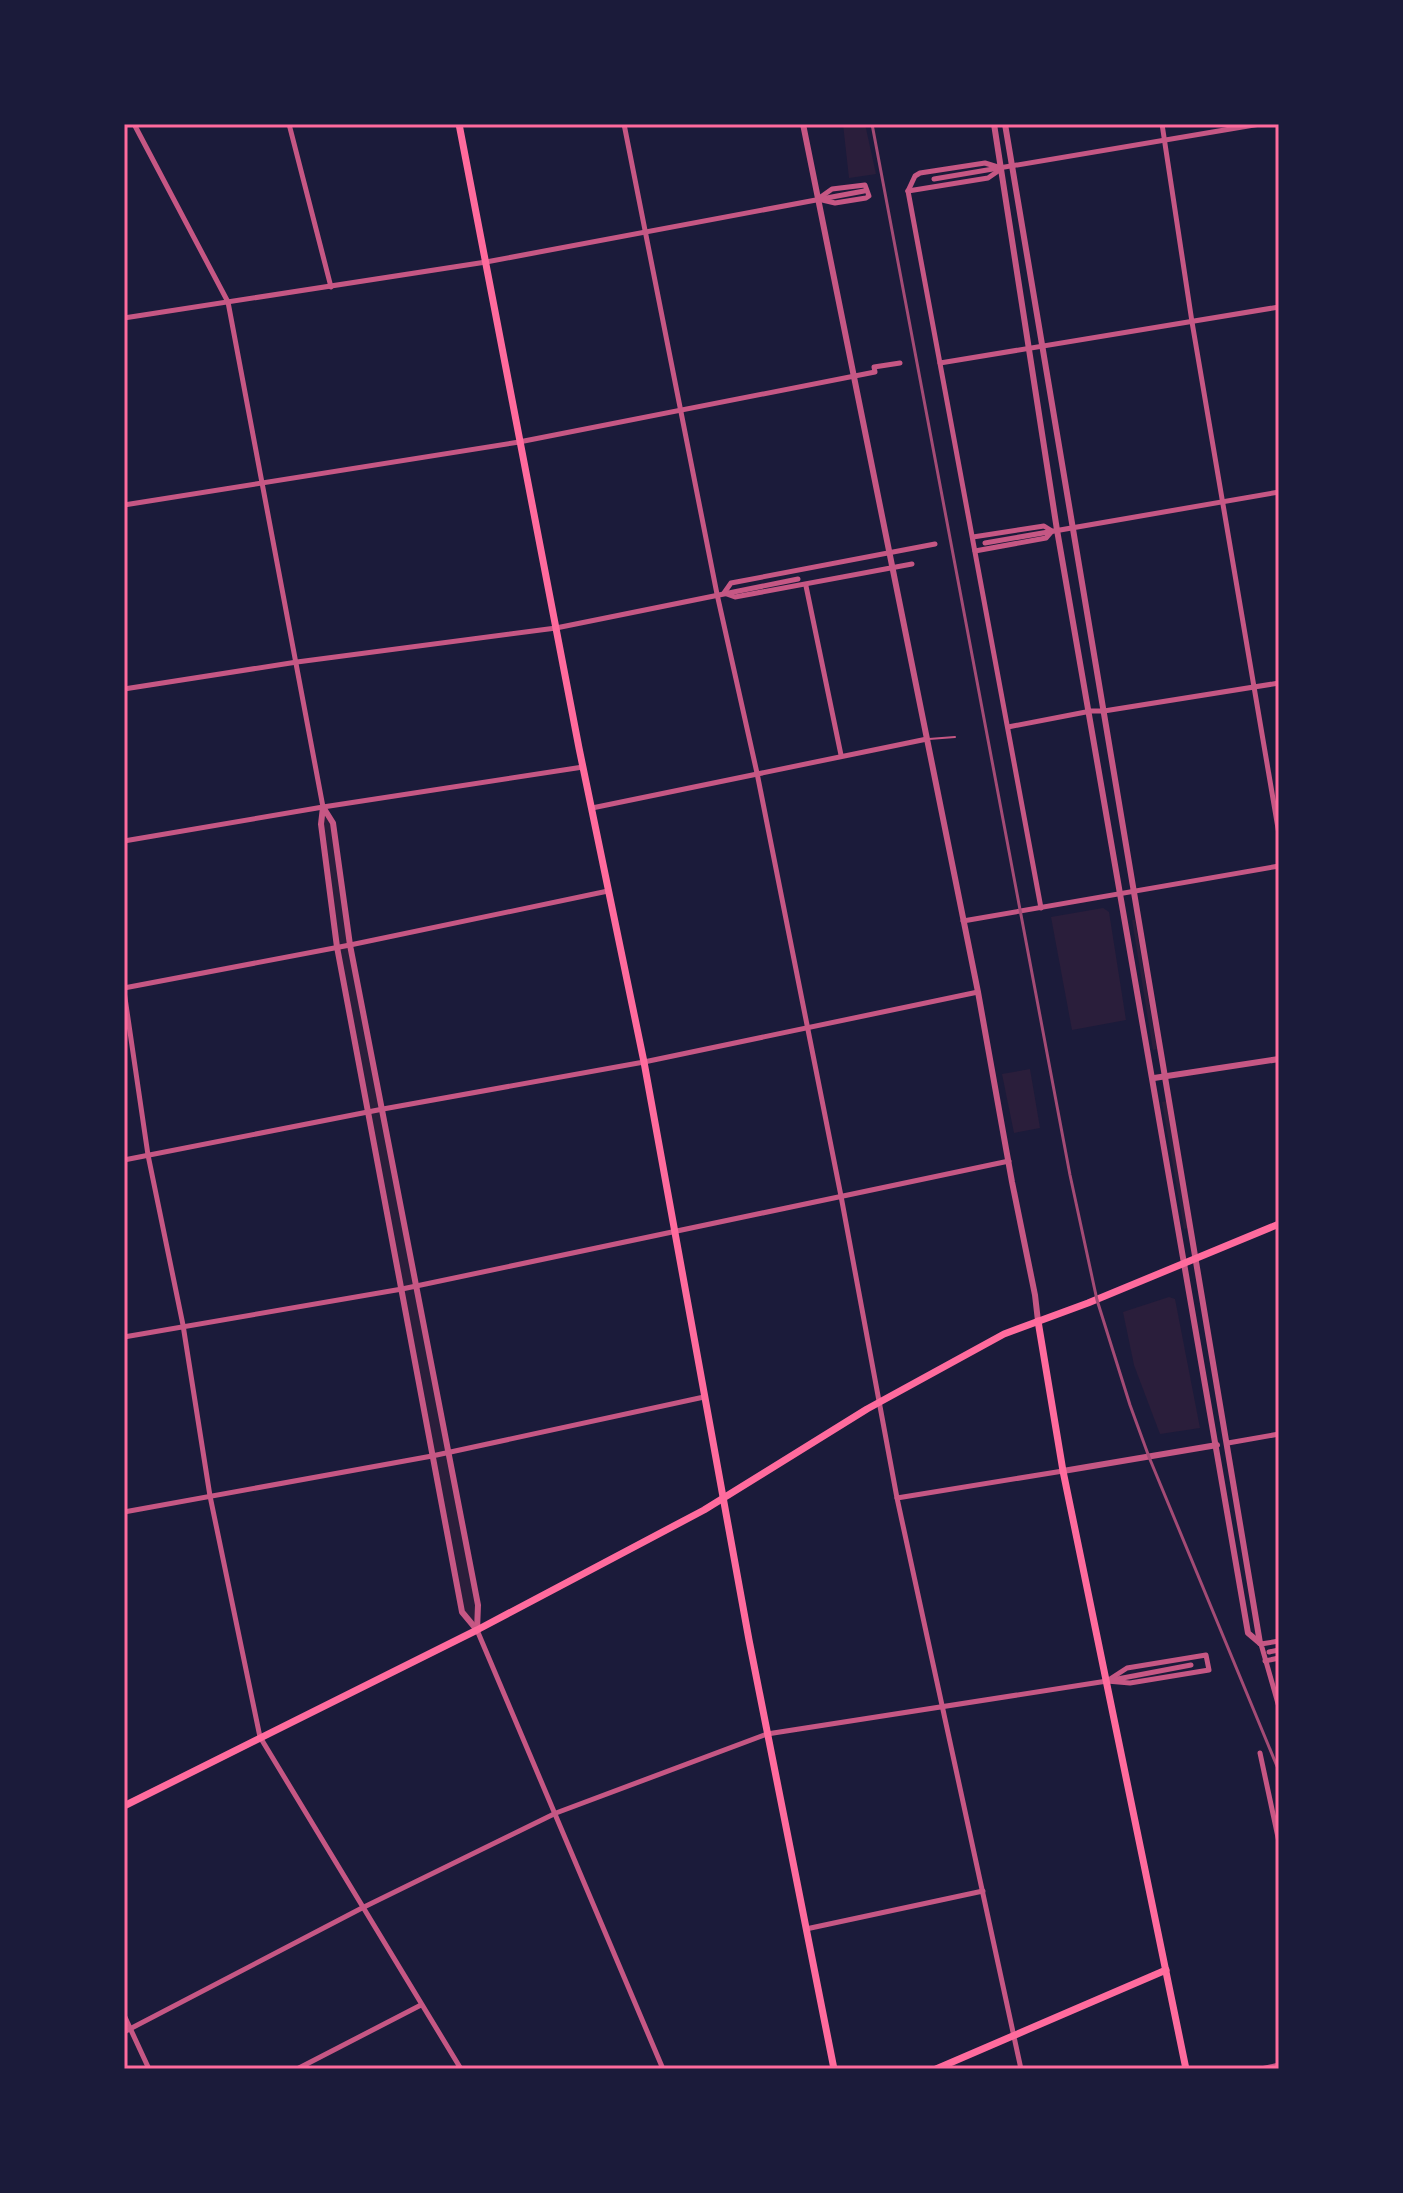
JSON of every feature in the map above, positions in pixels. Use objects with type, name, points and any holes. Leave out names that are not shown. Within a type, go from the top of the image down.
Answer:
[{"type":"main road","points":[[459,124],[583,767],[644,1062],[767,1734],[834,2069]]},
{"type":"main road","points":[[124,1806],[477,1630],[724,1499],[880,1402],[1004,1334],[1279,1224]]},
{"type":"main road","points":[[1038,1321],[1063,1471],[1186,2069]]},
{"type":"main road","points":[[936,2069],[1166,1970]]},
{"type":"street","points":[[134,124],[228,302],[323,807],[321,824],[337,947],[462,1612],[477,1630],[663,2069]]},
{"type":"street","points":[[289,124],[331,287]]},
{"type":"street","points":[[624,124],[757,773],[897,1498],[1021,2069]]},
{"type":"street","points":[[803,124],[978,992],[1038,1321]]},
{"type":"street","points":[[994,124],[1055,531],[1091,711],[1248,1633],[1261,1644],[1279,1641]]},
{"type":"street","points":[[1005,124],[1261,1644],[1279,1707]]},
{"type":"street","points":[[1162,124],[1192,322],[1279,834]]},
{"type":"street","points":[[934,179],[1260,124]]},
{"type":"street","points":[[1001,169],[985,163],[920,173],[915,176],[908,191],[1041,908]]},
{"type":"street","points":[[908,191],[988,178],[1001,169]]},
{"type":"street","points":[[865,185],[869,196],[835,203],[818,199],[832,189],[865,185]]},
{"type":"street","points":[[124,318],[486,262],[864,191]]},
{"type":"street","points":[[940,363],[1279,307]]},
{"type":"street","points":[[124,505],[519,442],[853,377],[875,372],[874,367],[900,363]]},
{"type":"street","points":[[985,543],[1279,492]]},
{"type":"street","points":[[973,537],[1044,526],[1055,531]]},
{"type":"street","points":[[975,551],[1046,538],[1055,531]]},
{"type":"street","points":[[720,594],[731,583],[935,544]]},
{"type":"street","points":[[720,594],[735,597],[806,586],[912,564]]},
{"type":"street","points":[[124,689],[297,662],[556,628],[798,579]]},
{"type":"street","points":[[806,586],[841,755]]},
{"type":"street","points":[[1008,727],[1091,711],[1279,683]]},
{"type":"street","points":[[592,808],[927,739]]},
{"type":"street","points":[[124,841],[583,767]]},
{"type":"street","points":[[323,807],[333,823],[350,945],[478,1605],[477,1630]]},
{"type":"street","points":[[963,921],[1279,866]]},
{"type":"street","points":[[461,2069],[260,1737],[210,1496],[183,1325],[148,1155],[124,990],[608,891]]},
{"type":"street","points":[[124,1160],[644,1062],[978,992]]},
{"type":"street","points":[[1154,1078],[1279,1059]]},
{"type":"street","points":[[124,1337],[402,1289],[1009,1161]]},
{"type":"street","points":[[124,1512],[432,1456],[704,1397]]},
{"type":"street","points":[[897,1498],[1279,1434]]},
{"type":"street","points":[[1269,1652],[1279,1650]]},
{"type":"street","points":[[1206,1655],[1209,1670],[1130,1683],[1107,1681],[1127,1668],[1206,1655]]},
{"type":"street","points":[[1265,1661],[1279,1658]]},
{"type":"street","points":[[127,2030],[362,1908],[556,1813],[767,1734],[1191,1665]]},
{"type":"street","points":[[1260,1753],[1279,1842]]},
{"type":"street","points":[[806,1929],[983,1891]]},
{"type":"street","points":[[297,2069],[421,2005]]},
{"type":"street","points":[[124,2015],[127,2030],[149,2069]]},
{"type":"street","points":[[1261,2069],[1279,2065]]},
{"type":"lane","points":[[927,739],[955,737]]},
{"type":"shaded area","points":[[843,124],[865,124],[876,174],[849,178]]},
{"type":"shaded area","points":[[323,807],[333,823],[350,945],[478,1605],[477,1630],[462,1612],[337,947],[321,824]]},
{"type":"shaded area","points":[[1103,908],[1109,912],[1126,1020],[1072,1030],[1051,917]]},
{"type":"shaded area","points":[[1132,920],[1135,920],[1157,1049],[1153,1050]]},
{"type":"shaded area","points":[[1030,1069],[1040,1128],[1014,1133],[1002,1074]]},
{"type":"shaded area","points":[[1166,1101],[1188,1228],[1184,1229],[1162,1102]]},
{"type":"shaded area","points":[[1169,1297],[1175,1299],[1200,1428],[1160,1434],[1134,1365],[1123,1312]]},
{"type":"railway","points":[[872,124],[1070,1175],[1097,1300],[1149,1457],[1279,1771]]}]
